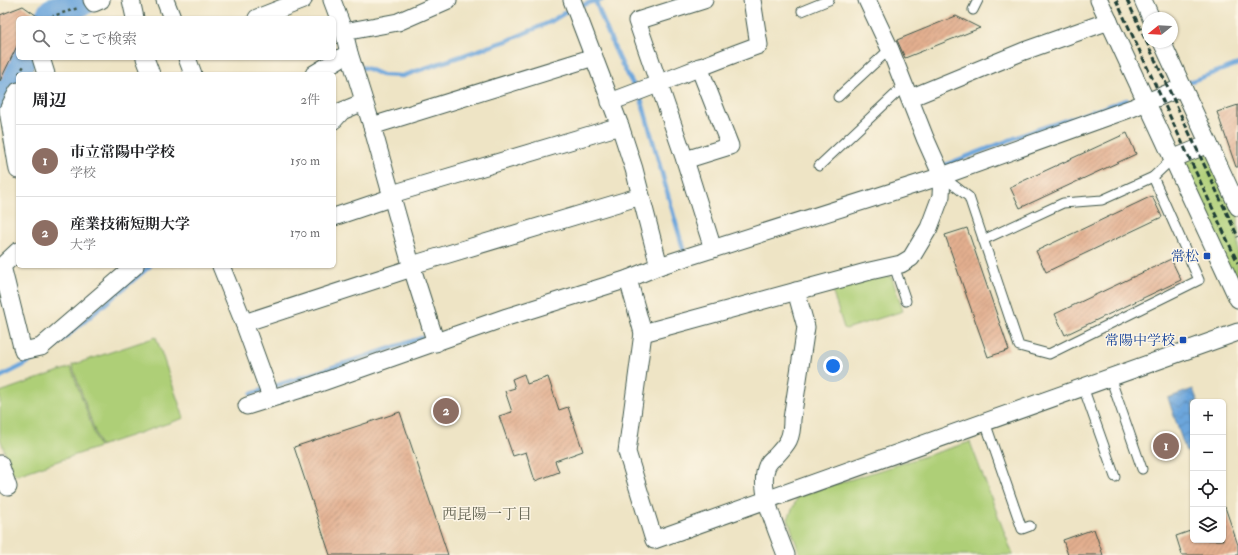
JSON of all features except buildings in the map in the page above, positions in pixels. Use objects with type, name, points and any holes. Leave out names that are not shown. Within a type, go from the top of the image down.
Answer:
[{"type":"street","points":[[131,0],[135,16]]},
{"type":"street","points":[[165,0],[171,16]]},
{"type":"street","points":[[262,16],[303,0]]},
{"type":"street","points":[[332,0],[344,32],[436,343]]},
{"type":"street","points":[[344,32],[398,22],[448,0]]},
{"type":"street","points":[[572,0],[620,126],[634,169],[659,266]]},
{"type":"street","points":[[704,0],[637,21],[658,85],[686,160],[713,249]]},
{"type":"street","points":[[610,102],[658,85],[699,67],[759,45],[752,0]]},
{"type":"street","points":[[1099,0],[1238,299]]},
{"type":"street","points":[[1143,0],[1148,12]]},
{"type":"street","points":[[643,333],[894,266],[911,258],[928,228],[941,196],[942,176],[925,138],[872,2]]},
{"type":"street","points":[[907,92],[1109,21]]},
{"type":"street","points":[[1165,48],[1238,207]]},
{"type":"street","points":[[372,126],[594,58]]},
{"type":"street","points":[[146,60],[150,72]]},
{"type":"street","points":[[188,60],[192,72]]},
{"type":"street","points":[[33,61],[44,72]]},
{"type":"street","points":[[320,72],[352,62]]},
{"type":"street","points":[[686,160],[730,146],[699,67]]},
{"type":"street","points":[[247,406],[271,397],[314,385],[507,317],[628,279],[659,266],[942,176],[1183,88]]},
{"type":"street","points":[[16,95],[8,110],[16,158]]},
{"type":"street","points":[[336,118],[342,111],[364,102]]},
{"type":"street","points":[[336,216],[392,196],[620,126]]},
{"type":"street","points":[[1172,159],[1209,144]]},
{"type":"street","points":[[244,323],[412,266],[641,196]]},
{"type":"street","points":[[16,253],[2,266],[23,351],[41,347],[133,268]]},
{"type":"street","points":[[222,268],[271,397]]},
{"type":"street","points":[[628,279],[643,333],[627,452],[654,540],[1238,332]]},
{"type":"street","points":[[786,555],[767,500],[764,481],[767,465],[787,445],[792,432],[792,419],[806,327],[796,292]]},
{"type":"street","points":[[0,464],[8,487]]},
{"type":"lane","points":[[802,11],[829,0]]},
{"type":"lane","points":[[973,10],[978,0]]},
{"type":"lane","points":[[838,97],[890,48]]},
{"type":"lane","points":[[819,166],[907,92]]},
{"type":"lane","points":[[983,240],[1063,203],[1102,200],[1153,177],[1172,159]]},
{"type":"lane","points":[[942,176],[969,197],[1019,346],[1049,354],[1199,280],[1153,177]]},
{"type":"lane","points":[[894,266],[906,300]]},
{"type":"lane","points":[[1110,378],[1142,469]]},
{"type":"lane","points":[[1083,387],[1115,477]]},
{"type":"lane","points":[[985,422],[1022,529],[1030,526]]},
{"type":"path","points":[[53,16],[95,1]]},
{"type":"path","points":[[21,72],[33,61]]},
{"type":"green space","points":[[1209,151],[1238,214],[1238,294],[1178,165]]},
{"type":"green space","points":[[884,274],[892,278],[903,311],[846,329],[844,328],[831,287]]},
{"type":"green space","points":[[156,337],[184,418],[100,446],[72,365]]},
{"type":"green space","points":[[71,367],[99,447],[17,475],[12,473],[0,438],[0,392]]},
{"type":"green space","points":[[970,442],[1013,555],[800,555],[788,519],[798,496]]},
{"type":"water","points":[[1193,389],[1197,399],[1190,399],[1190,451],[1186,452],[1168,398]]},
{"type":"waterway","points":[[49,16],[52,12],[86,0]]},
{"type":"waterway","points":[[595,0],[620,61],[640,95],[684,252]]},
{"type":"waterway","points":[[356,67],[366,68],[382,75],[402,76],[509,40],[550,22],[566,12],[591,2],[602,0]]},
{"type":"waterway","points":[[0,100],[22,60]]},
{"type":"waterway","points":[[1189,82],[1238,64]]},
{"type":"waterway","points":[[942,166],[1033,131],[1127,100]]},
{"type":"waterway","points":[[55,346],[148,268]]},
{"type":"waterway","points":[[272,387],[422,338]]},
{"type":"waterway","points":[[0,377],[44,353]]},
{"type":"waterway","points":[[251,394],[265,389]]},
{"type":"railway","points":[[1116,0],[1238,263]]},
{"type":"railway","points":[[1127,0],[1238,237]]},
{"type":"place","name":"常松","points":[[1207,256]]},
{"type":"place","name":"常陽中学校","points":[[1183,340]]},
{"type":"place","name":"産業技術短期大学","points":[[446,411]]},
{"type":"place","name":"市立常陽中学校","points":[[1166,446]]},
{"type":"district","name":"西昆陽一丁目","points":[[487,514]]}]
